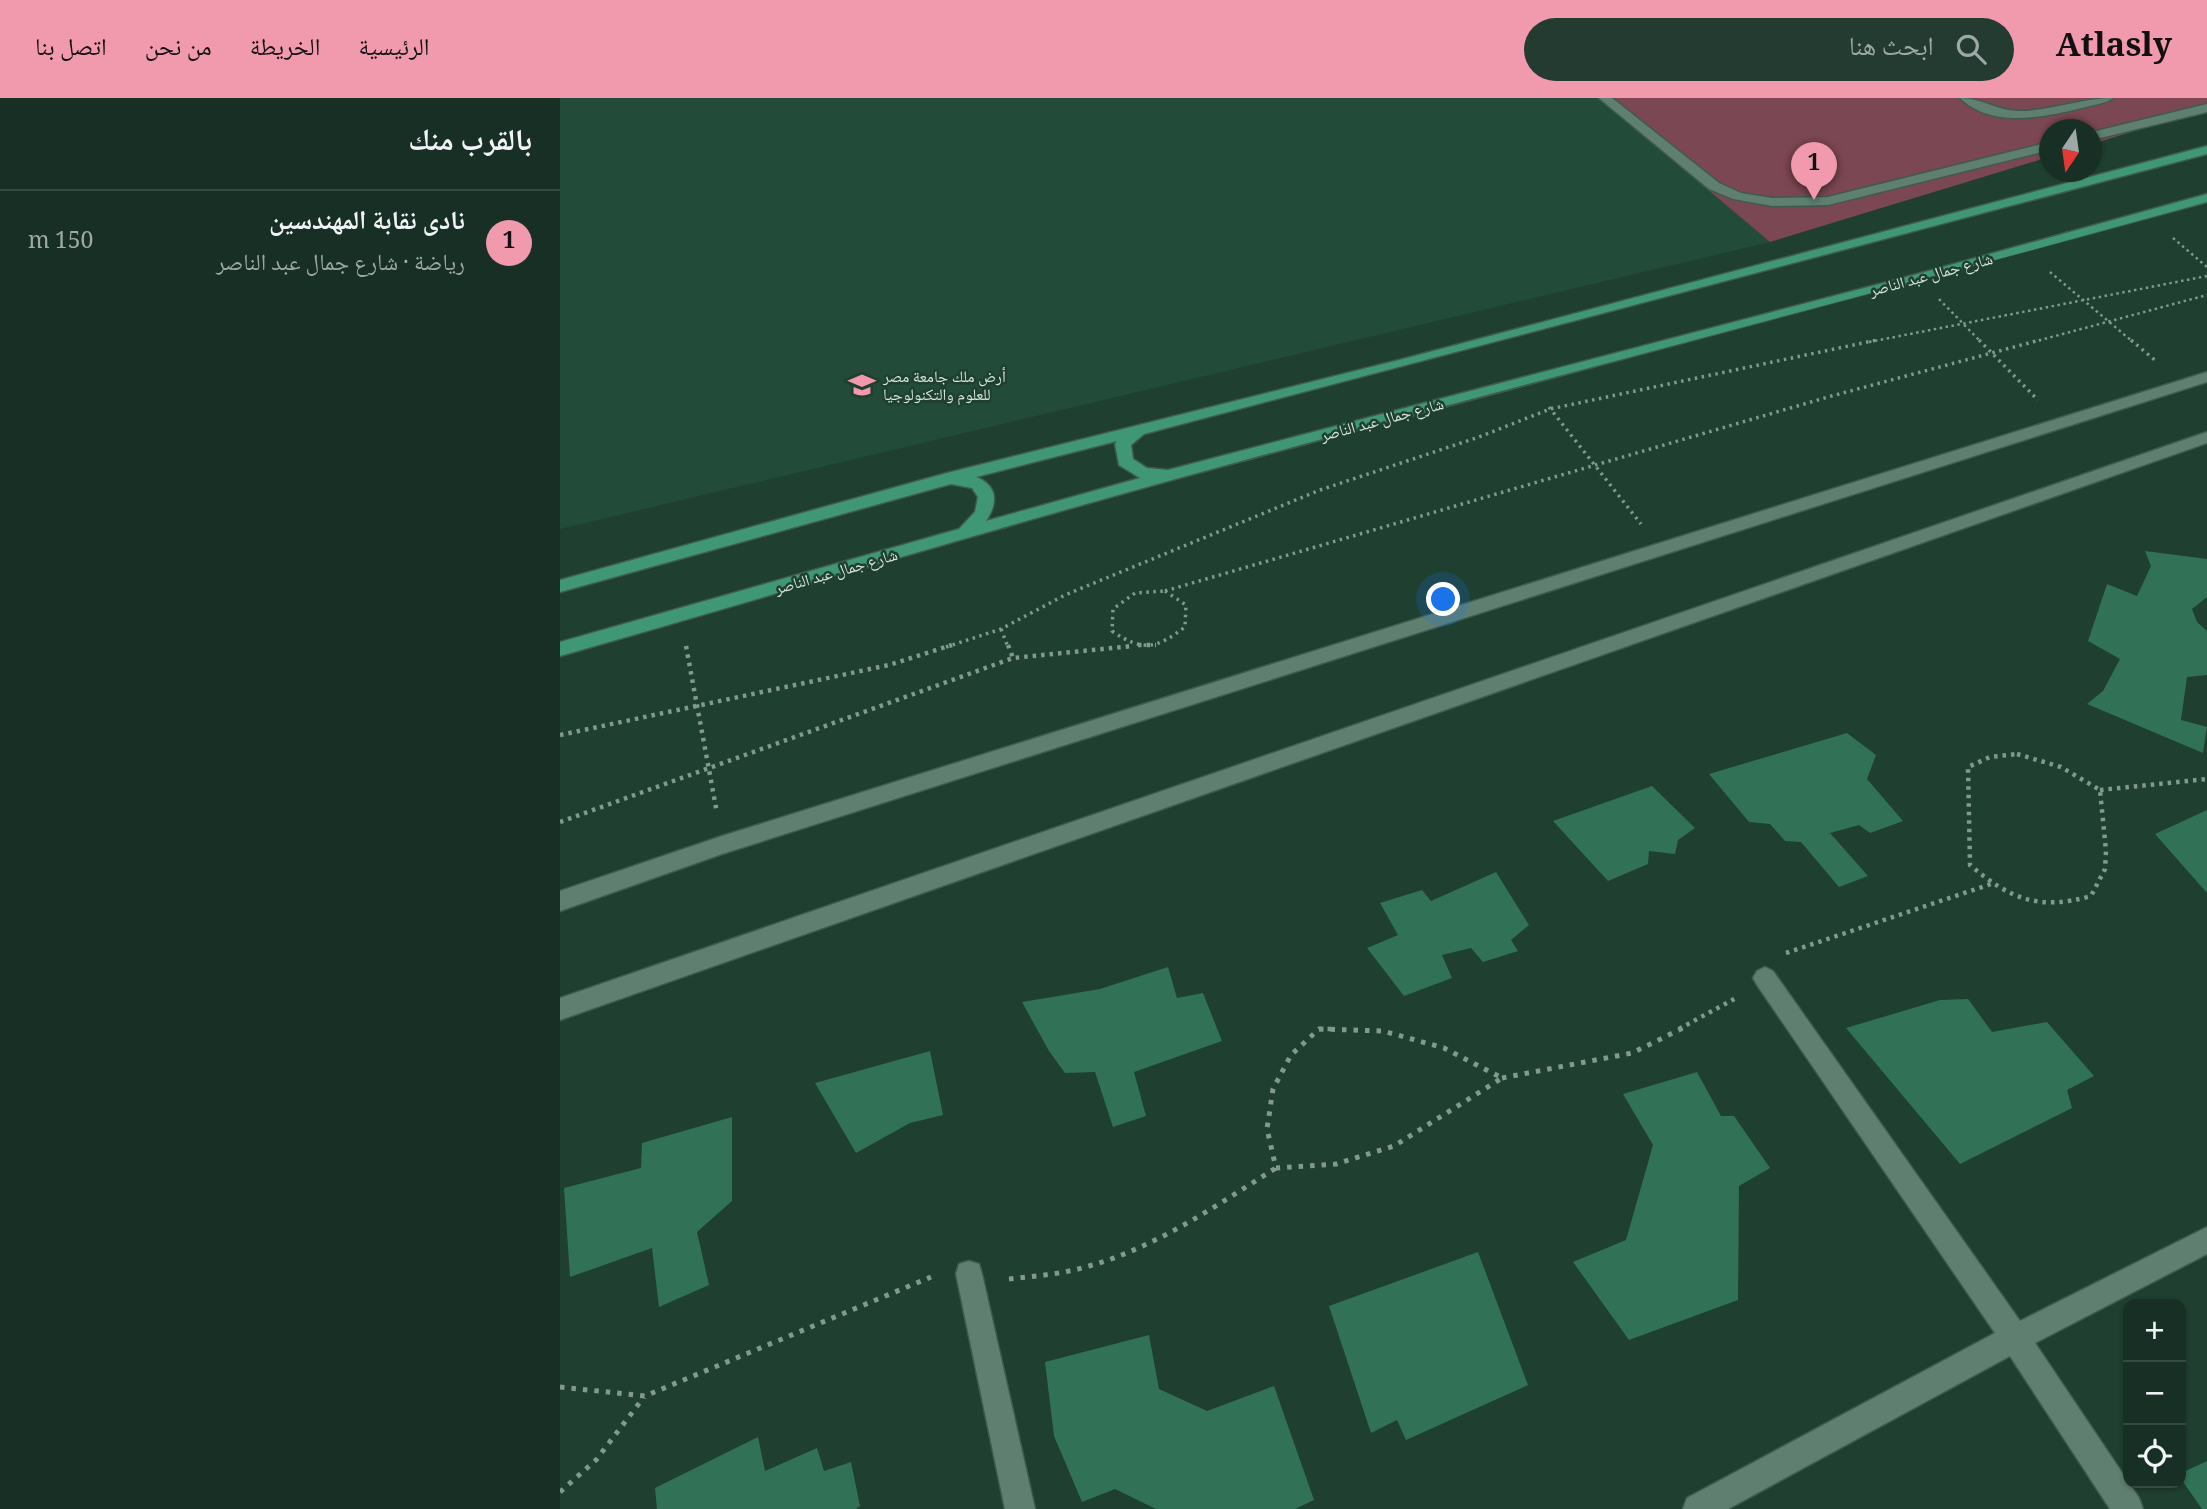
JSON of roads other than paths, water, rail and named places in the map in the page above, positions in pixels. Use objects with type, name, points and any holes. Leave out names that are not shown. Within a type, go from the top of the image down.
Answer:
[{"type":"main road","points":[[560,586],[947,479],[2207,150]]},
{"type":"main road","name":"شارع جمال عبد الناصر","points":[[560,649],[1170,475],[1919,278],[2207,198]]},
{"type":"main road","points":[[1138,430],[1123,444],[1125,461],[1143,473],[1170,475]]},
{"type":"main road","points":[[947,479],[973,482],[987,495],[985,513],[962,534]]},
{"type":"street","points":[[1605,98],[1714,186],[1738,196],[1772,202],[1828,201],[2039,148]]},
{"type":"street","points":[[1966,98],[1986,110],[2023,116],[2107,98]]},
{"type":"street","points":[[2102,133],[2207,108]]},
{"type":"street","points":[[560,901],[722,845],[2207,377]]},
{"type":"street","points":[[560,1009],[2207,437]]},
{"type":"street","points":[[1765,978],[2015,1338],[2128,1509]]},
{"type":"street","points":[[1698,1509],[2015,1338],[2207,1240]]},
{"type":"street","points":[[969,1274],[1020,1509]]},
{"type":"place","name":"نادى نقابة المهندسين","points":[[1814,200]]},
{"type":"place","name":"أرض ملك جامعة مصر للعلوم والتكنولوجيا","points":[[862,385]]}]
